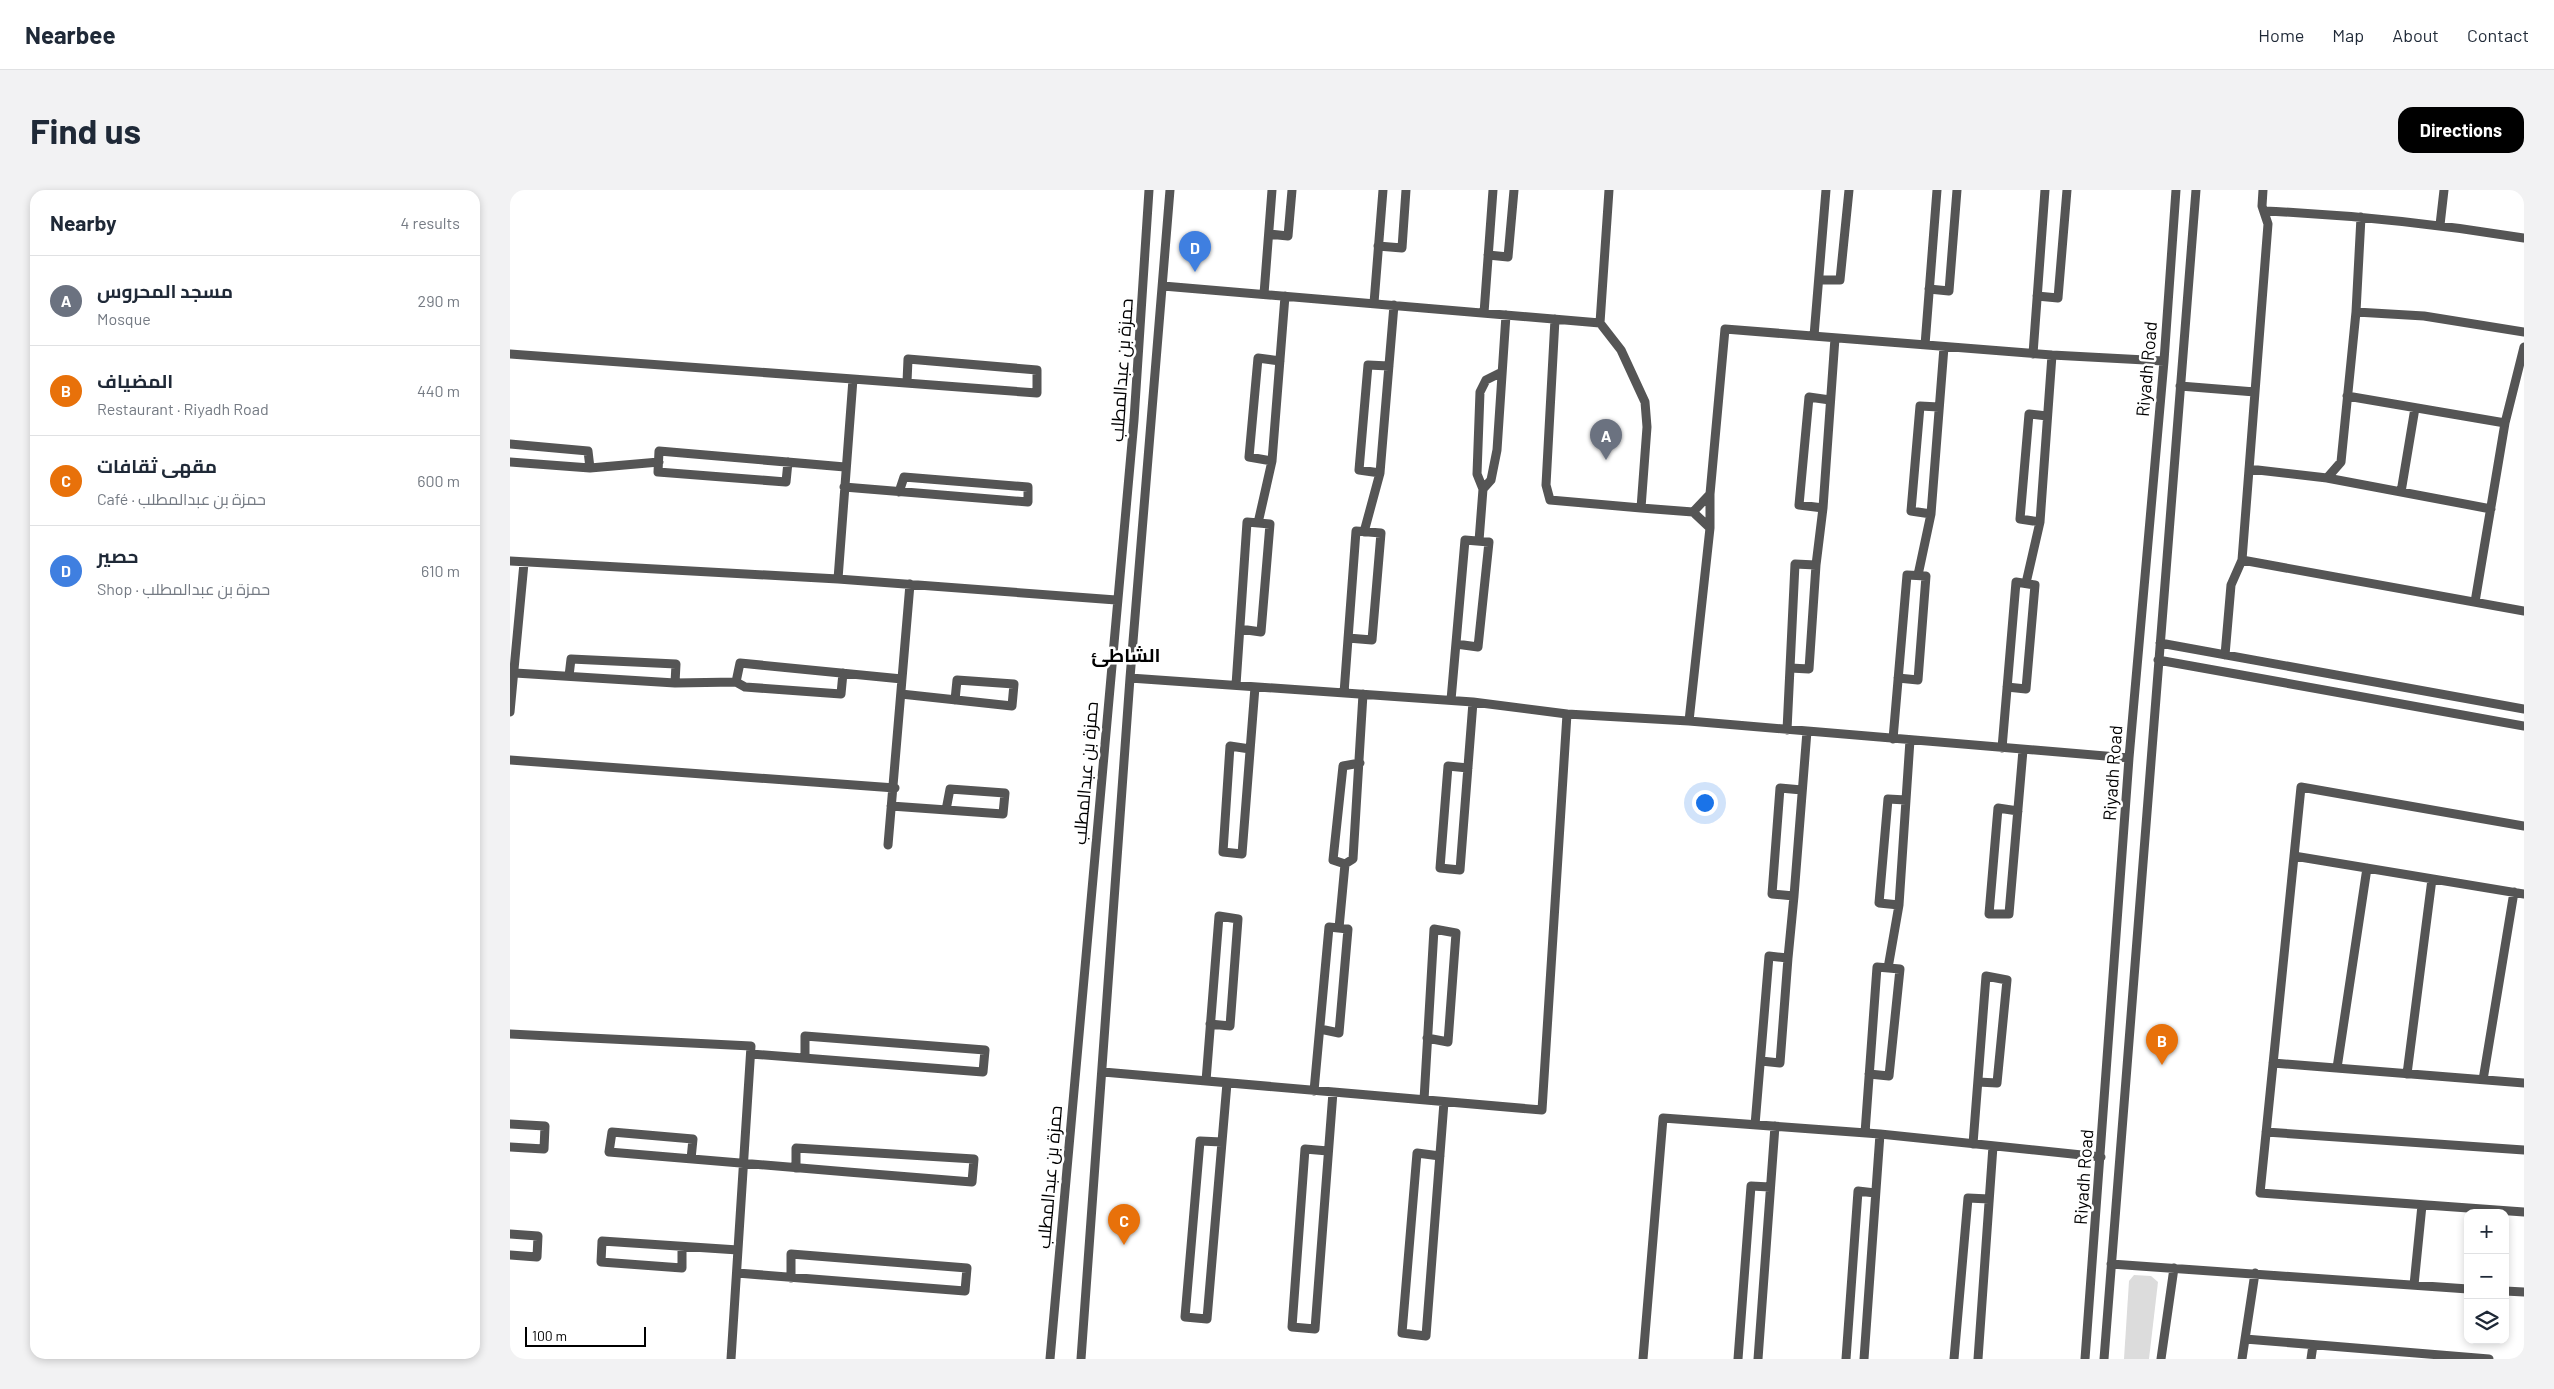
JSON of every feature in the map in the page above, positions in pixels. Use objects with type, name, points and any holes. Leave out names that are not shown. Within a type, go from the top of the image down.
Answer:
[{"type":"street","name":"حمزة بن عبدالمطلب","points":[[1050,1359],[1116,600],[1134,420],[1150,190]]},
{"type":"street","name":"حمزة بن عبدالمطلب","points":[[1081,1359],[1130,678],[1170,190]]},
{"type":"street","points":[[1264,294],[1272,190]]},
{"type":"street","points":[[1268,234],[1288,236],[1292,190]]},
{"type":"street","points":[[1374,304],[1383,190]]},
{"type":"street","points":[[1378,246],[1402,248],[1406,190]]},
{"type":"street","points":[[1484,313],[1494,190]]},
{"type":"street","points":[[1488,255],[1508,257],[1514,190]]},
{"type":"street","points":[[1609,190],[1600,323],[1621,350],[1645,402],[1647,427],[1641,508]]},
{"type":"street","points":[[1814,336],[1826,190]]},
{"type":"street","points":[[1819,280],[1840,280],[1849,190]]},
{"type":"street","points":[[1925,345],[1937,190]]},
{"type":"street","points":[[1930,289],[1949,291],[1957,190]]},
{"type":"street","points":[[2033,354],[2045,190]]},
{"type":"street","points":[[2037,296],[2058,298],[2067,190]]},
{"type":"street","name":"Riyadh Road","points":[[2085,1359],[2129,758],[2164,361],[2176,190]]},
{"type":"street","points":[[2104,1359],[2196,190]]},
{"type":"street","points":[[2226,655],[2231,585],[2242,560],[2268,224],[2264,211],[2263,190]]},
{"type":"street","points":[[2440,225],[2444,190]]},
{"type":"street","points":[[2264,211],[2361,217],[2440,225],[2524,238]]},
{"type":"street","points":[[2342,481],[2341,462],[2356,312],[2361,217]]},
{"type":"street","points":[[1163,286],[1600,323]]},
{"type":"street","points":[[1258,523],[1272,461],[1285,296]]},
{"type":"street","points":[[1364,532],[1380,473],[1394,305]]},
{"type":"street","points":[[2356,312],[2424,316],[2524,332]]},
{"type":"street","points":[[1483,489],[1492,480],[1497,450],[1506,314]]},
{"type":"street","points":[[1555,319],[1546,485],[1550,500],[1693,512],[1710,528]]},
{"type":"street","points":[[1689,722],[1710,528],[1710,494],[1726,328],[2033,354],[2164,361]]},
{"type":"street","points":[[1790,668],[1809,670],[1835,338]]},
{"type":"street","points":[[1918,575],[1931,514],[1944,347]]},
{"type":"street","points":[[2475,602],[2505,423],[2524,347]]},
{"type":"street","points":[[510,354],[1037,393],[1037,370],[908,360],[907,382]]},
{"type":"street","points":[[2026,583],[2040,522],[2052,355]]},
{"type":"street","points":[[1272,461],[1249,457],[1258,358],[1280,361]]},
{"type":"street","points":[[1380,473],[1359,470],[1368,365],[1389,366]]},
{"type":"street","points":[[1479,541],[1483,489],[1477,474],[1480,392],[1486,380],[1502,372]]},
{"type":"street","points":[[838,578],[853,379]]},
{"type":"street","points":[[2180,386],[2255,392]]},
{"type":"street","points":[[2347,396],[2505,423]]},
{"type":"street","points":[[1823,508],[1799,505],[1809,397],[1830,400]]},
{"type":"street","points":[[1931,514],[1911,511],[1920,406],[1939,408]]},
{"type":"street","points":[[2401,492],[2415,408]]},
{"type":"street","points":[[2040,522],[2020,518],[2029,414],[2048,416]]},
{"type":"street","points":[[1134,420],[1150,428]]},
{"type":"street","points":[[510,444],[588,451],[590,468]]},
{"type":"street","points":[[788,462],[786,482],[658,472],[660,451],[788,462],[845,467]]},
{"type":"street","points":[[510,462],[590,468],[658,462]]},
{"type":"street","points":[[2326,478],[2341,462]]},
{"type":"street","points":[[1130,463],[1146,470]]},
{"type":"street","points":[[2249,469],[2326,478],[2491,509]]},
{"type":"street","points":[[844,487],[899,492],[1028,502],[1028,487],[904,477],[899,492]]},
{"type":"street","points":[[1693,512],[1710,494]]},
{"type":"street","points":[[1236,685],[1247,522],[1270,524],[1261,632],[1240,629]]},
{"type":"street","points":[[1344,693],[1348,638],[1356,531],[1381,533],[1372,640],[1348,638]]},
{"type":"street","points":[[1451,700],[1465,540],[1489,542],[1478,647],[1456,644]]},
{"type":"street","points":[[2242,560],[2524,611]]},
{"type":"street","points":[[510,561],[838,578],[1116,600]]},
{"type":"street","points":[[510,712],[515,673],[512,652],[524,563]]},
{"type":"street","points":[[1787,730],[1795,564],[1816,565]]},
{"type":"street","points":[[1893,738],[1906,575],[1926,576],[1918,680],[1898,678]]},
{"type":"street","points":[[2002,748],[2007,687],[2016,582],[2035,584],[2026,689],[2007,687]]},
{"type":"street","points":[[888,845],[910,584]]},
{"type":"street","points":[[2160,643],[2524,709]]},
{"type":"street","points":[[569,676],[571,659],[676,664],[675,683]]},
{"type":"street","points":[[2158,660],[2524,726]]},
{"type":"street","points":[[736,682],[740,662],[902,680]]},
{"type":"street","points":[[515,673],[675,683],[736,682],[745,687],[841,694],[843,673]]},
{"type":"street","points":[[1130,678],[1451,700],[1567,714],[1807,731],[2129,758]]},
{"type":"street","points":[[901,694],[955,700],[1012,706],[1014,684],[957,680],[955,700]]},
{"type":"street","points":[[1250,749],[1230,746],[1223,852],[1242,854],[1255,687]]},
{"type":"street","points":[[1360,763],[1343,766],[1333,860],[1344,864],[1353,859],[1360,763],[1363,694]]},
{"type":"street","points":[[1468,768],[1448,766],[1440,868],[1460,870],[1468,768],[1473,702]]},
{"type":"street","points":[[1103,1072],[1542,1110],[1567,714]]},
{"type":"street","points":[[1760,1061],[1780,1063],[1807,731]]},
{"type":"street","points":[[1888,968],[1899,905],[1910,740]]},
{"type":"street","points":[[2018,811],[1998,808],[1989,914],[2008,914],[2018,811],[2023,750]]},
{"type":"street","points":[[510,760],[894,788]]},
{"type":"street","points":[[2524,826],[2301,787],[2260,1193],[2524,1212]]},
{"type":"street","points":[[1794,896],[1772,894],[1780,788],[1802,790]]},
{"type":"street","points":[[891,806],[946,810],[1003,814],[1005,793],[950,789],[946,810]]},
{"type":"street","points":[[1899,905],[1879,903],[1888,799],[1906,800]]},
{"type":"street","points":[[2294,856],[2524,894]]},
{"type":"street","points":[[1339,928],[1344,864]]},
{"type":"street","points":[[2337,1068],[2368,868]]},
{"type":"street","points":[[2406,1074],[2432,879]]},
{"type":"street","points":[[2483,1080],[2514,892]]},
{"type":"street","points":[[1206,1081],[1210,1024],[1217,935],[1219,916],[1238,919],[1230,1026],[1210,1024]]},
{"type":"street","points":[[1314,1091],[1329,926],[1348,929],[1339,1033],[1320,1030]]},
{"type":"street","points":[[1424,1100],[1427,1038],[1434,929],[1456,933],[1448,1042],[1427,1038]]},
{"type":"street","points":[[1755,1124],[1770,956],[1788,958]]},
{"type":"street","points":[[1865,1133],[1869,1074],[1877,967],[1900,969],[1889,1076],[1869,1074]]},
{"type":"street","points":[[1973,1144],[1986,976],[2007,980],[1997,1083],[1978,1082]]},
{"type":"street","points":[[510,1034],[751,1046],[731,1359]]},
{"type":"street","points":[[751,1054],[983,1072],[985,1050],[806,1036],[805,1058]]},
{"type":"street","points":[[2273,1063],[2524,1083]]},
{"type":"street","points":[[1222,1142],[1200,1141],[1185,1316],[1207,1319],[1222,1142],[1227,1083]]},
{"type":"street","points":[[1328,1151],[1305,1149],[1292,1327],[1315,1329],[1333,1092]]},
{"type":"street","points":[[1440,1156],[1417,1154],[1402,1333],[1426,1336],[1440,1156],[1444,1102]]},
{"type":"street","points":[[1643,1359],[1663,1118],[1880,1134],[2101,1157]]},
{"type":"street","points":[[510,1124],[545,1126],[544,1149],[510,1147]]},
{"type":"street","points":[[1758,1359],[1775,1126]]},
{"type":"street","points":[[691,1159],[693,1139],[612,1132],[609,1152],[744,1164],[972,1182],[974,1160],[796,1148],[796,1168]]},
{"type":"street","points":[[2266,1132],[2524,1150]]},
{"type":"street","points":[[1864,1359],[1880,1134]]},
{"type":"street","points":[[1978,1359],[1992,1146]]},
{"type":"street","points":[[1738,1359],[1751,1186],[1770,1187]]},
{"type":"street","points":[[1846,1359],[1858,1190],[1875,1193]]},
{"type":"street","points":[[1954,1359],[1968,1198],[1989,1199]]},
{"type":"street","points":[[2414,1285],[2422,1205]]},
{"type":"street","points":[[510,1234],[538,1236],[537,1257],[510,1255]]},
{"type":"street","points":[[682,1246],[682,1268],[601,1262],[602,1241],[682,1246],[738,1250]]},
{"type":"street","points":[[737,1273],[791,1278],[965,1291],[967,1268],[791,1254],[791,1278]]},
{"type":"street","points":[[2111,1264],[2464,1289]]},
{"type":"street","points":[[2161,1359],[2174,1268]]},
{"type":"street","points":[[2242,1359],[2256,1273]]},
{"type":"street","points":[[2509,1291],[2524,1292]]},
{"type":"street","points":[[2245,1339],[2489,1359]]},
{"type":"street","points":[[2310,1359],[2313,1345]]},
{"type":"shaded area","points":[[2134,1275],[2151,1276],[2158,1282],[2149,1359],[2124,1359],[2129,1281]]},
{"type":"place","name":"حصير","points":[[1195,272]]},
{"type":"place","name":"مسجد المحروس","points":[[1606,460]]},
{"type":"place","name":"المضياف","points":[[2162,1065]]},
{"type":"place","name":"مقهى ثقافات","points":[[1124,1245]]},
{"type":"district","name":"الشاطئ","points":[[1126,654]]}]
